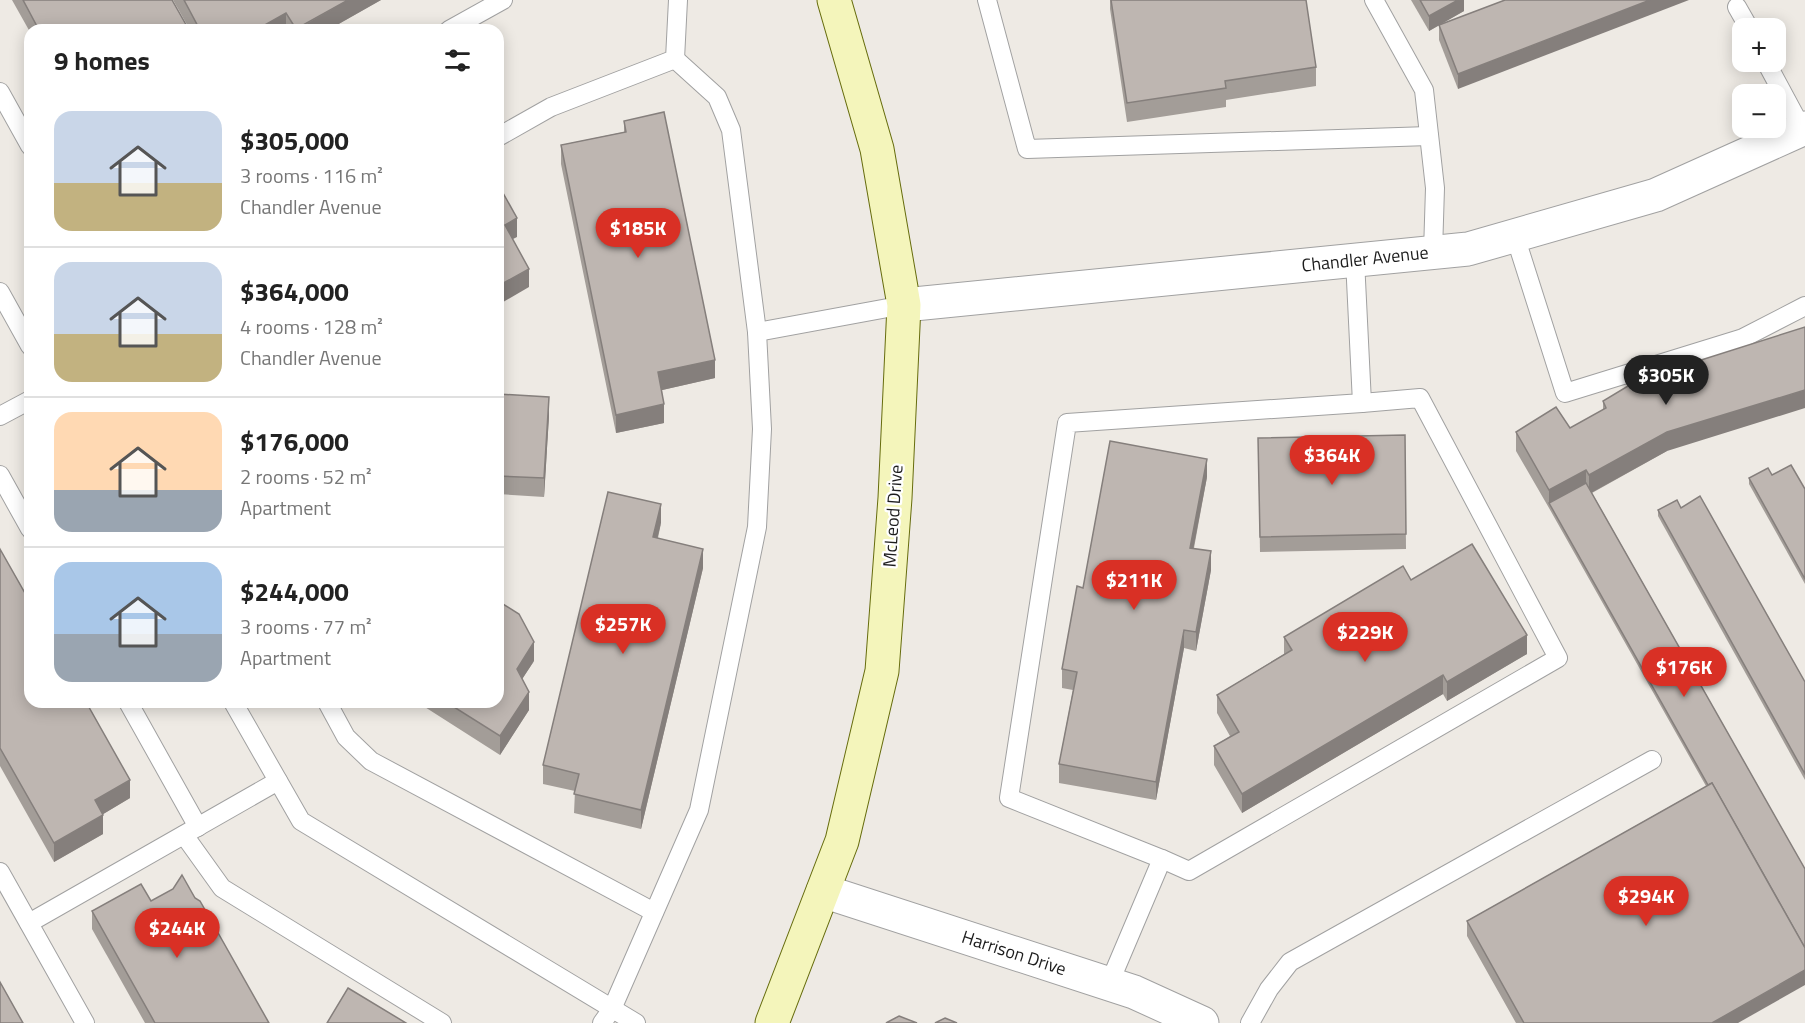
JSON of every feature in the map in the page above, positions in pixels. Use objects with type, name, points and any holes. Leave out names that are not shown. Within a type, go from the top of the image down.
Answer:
[{"type":"street","name":"McLeod Drive","points":[[772,1023],[842,842],[882,671],[895,498],[904,305],[877,148],[834,0]]},
{"type":"street","name":"Chandler Avenue","points":[[904,305],[1468,249],[1656,195],[1803,128]]},
{"type":"street","name":"Harrison Drive","points":[[823,891],[1134,992],[1202,1023]]},
{"type":"lane","points":[[460,24],[503,0]]},
{"type":"lane","points":[[675,59],[678,0]]},
{"type":"lane","points":[[987,0],[1027,149],[1429,136]]},
{"type":"lane","points":[[1374,0],[1424,90],[1435,188],[1433,252]]},
{"type":"lane","points":[[1737,7],[1743,18]]},
{"type":"lane","points":[[504,134],[551,107],[675,59]]},
{"type":"lane","points":[[607,1016],[699,810],[757,527],[762,429],[757,332],[731,130],[717,97],[675,59]]},
{"type":"lane","points":[[1772,72],[1803,128]]},
{"type":"lane","points":[[0,92],[24,135]]},
{"type":"lane","points":[[1515,236],[1565,393],[1743,338],[1805,306]]},
{"type":"lane","points":[[1355,260],[1362,403]]},
{"type":"lane","points":[[0,292],[24,335]]},
{"type":"lane","points":[[757,332],[904,305]]},
{"type":"lane","points":[[1420,398],[1558,658],[1189,871],[1162,859],[1009,798],[1067,423],[1420,398]]},
{"type":"lane","points":[[0,416],[24,403]]},
{"type":"lane","points":[[0,475],[24,518]]},
{"type":"lane","points":[[131,708],[191,831],[222,888],[442,1023]]},
{"type":"lane","points":[[236,708],[301,821],[607,1016],[636,1023]]},
{"type":"lane","points":[[330,708],[346,737],[371,761],[654,912]]},
{"type":"lane","points":[[1250,1023],[1269,989],[1290,962],[1652,760]]},
{"type":"lane","points":[[29,923],[278,781]]},
{"type":"lane","points":[[1109,984],[1162,859]]},
{"type":"lane","points":[[0,872],[85,1023]]},
{"type":"building","points":[[23,0],[172,0],[186,24],[36,24]]},
{"type":"building","points":[[184,0],[348,0],[305,24],[293,24],[286,13],[267,24],[197,24]]},
{"type":"building","points":[[1111,0],[1306,0],[1316,67],[1225,81],[1226,88],[1127,103]]},
{"type":"building","points":[[1420,0],[1458,0],[1429,16]]},
{"type":"building","points":[[1505,0],[1650,0],[1458,74],[1439,25]]},
{"type":"building","points":[[664,112],[715,360],[658,372],[664,404],[616,415],[561,145],[626,132],[624,121]]},
{"type":"building","points":[[504,195],[517,218],[505,225],[529,269],[504,283]]},
{"type":"building","points":[[1805,327],[1805,390],[1667,432],[1589,475],[1586,470],[1549,490],[1516,432],[1556,407],[1570,428],[1606,408],[1603,401],[1638,380]]},
{"type":"building","points":[[504,394],[549,397],[544,478],[504,476]]},
{"type":"building","points":[[1405,435],[1406,534],[1260,537],[1258,438]]},
{"type":"building","points":[[1110,441],[1207,459],[1190,548],[1211,551],[1196,632],[1184,630],[1156,782],[1059,764],[1077,672],[1062,669],[1077,586],[1083,588]]},
{"type":"building","points":[[1791,465],[1805,489],[1805,579],[1749,478],[1768,468],[1772,475]]},
{"type":"building","points":[[1586,483],[1805,869],[1805,948],[1712,783],[1708,785],[1549,503]]},
{"type":"building","points":[[608,492],[661,504],[653,537],[703,549],[641,810],[574,794],[579,774],[543,765]]},
{"type":"building","points":[[1700,496],[1805,682],[1805,774],[1658,510],[1677,500],[1681,508]]},
{"type":"building","points":[[1472,544],[1527,635],[1447,682],[1443,675],[1242,794],[1214,746],[1239,732],[1217,695],[1292,650],[1284,637],[1403,566],[1411,580]]},
{"type":"building","points":[[0,549],[24,591],[24,708],[89,708],[130,780],[95,800],[103,815],[54,843],[0,748]]},
{"type":"building","points":[[504,605],[519,614],[534,642],[517,669],[529,692],[500,736],[456,708],[504,708]]},
{"type":"building","points":[[1712,783],[1805,948],[1805,970],[1712,1023],[1524,1023],[1467,921]]},
{"type":"building","points":[[182,875],[195,898],[200,901],[269,1023],[155,1023],[92,911],[141,884],[151,901],[173,889]]},
{"type":"building","points":[[0,982],[23,1023],[0,1023]]},
{"type":"building","points":[[348,988],[406,1023],[327,1023]]},
{"type":"building","points":[[899,1016],[917,1023],[886,1023]]},
{"type":"building","points":[[945,1018],[957,1023],[935,1023]]}]
